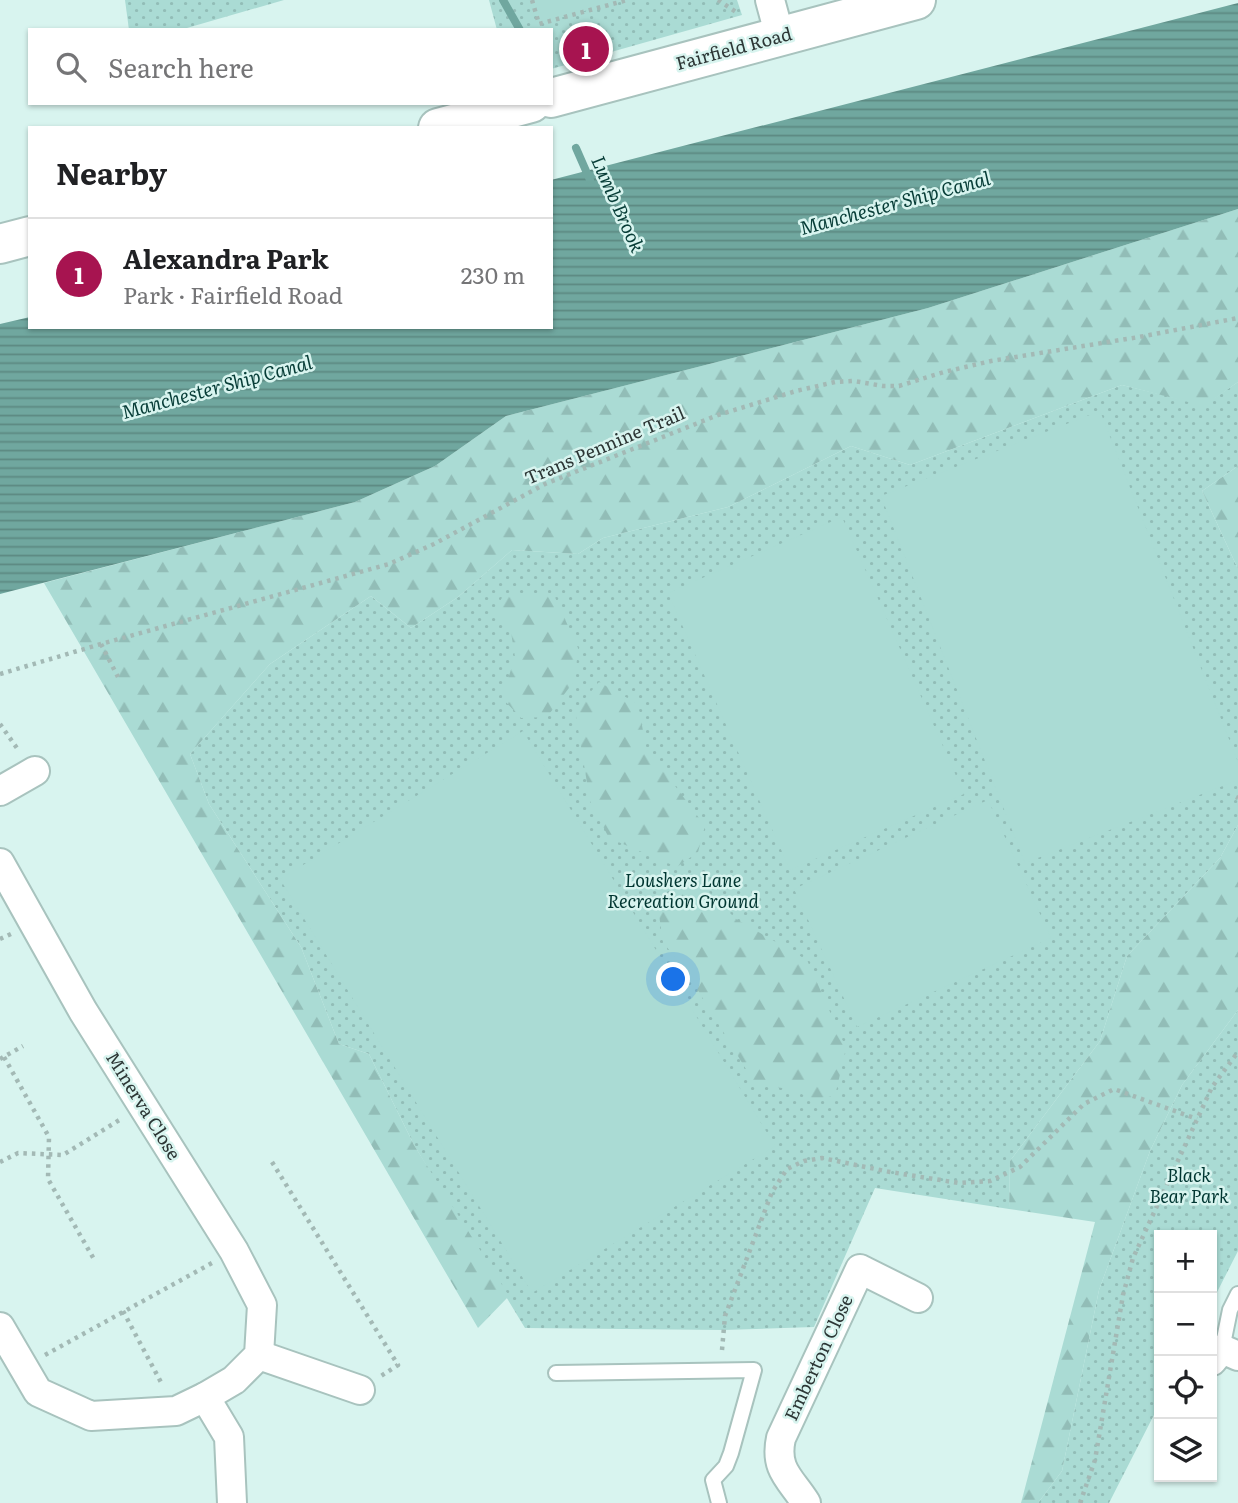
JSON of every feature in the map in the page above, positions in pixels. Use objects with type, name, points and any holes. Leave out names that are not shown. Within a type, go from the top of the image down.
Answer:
[{"type":"main road","name":"Fairfield Road","points":[[553,97],[916,0]]},
{"type":"main road","points":[[445,126],[523,105]]},
{"type":"main road","points":[[0,244],[28,237]]},
{"type":"street","points":[[770,0],[780,37]]},
{"type":"street","points":[[0,791],[34,771]]},
{"type":"street","name":"Minerva Close","points":[[0,863],[83,1011],[234,1251],[261,1305],[258,1355]]},
{"type":"street","name":"Emberton Close","points":[[806,1503],[781,1467],[781,1438],[860,1269],[918,1298]]},
{"type":"street","points":[[0,1327],[38,1392],[91,1416],[176,1411],[234,1380],[258,1355],[360,1390]]},
{"type":"street","points":[[205,1397],[229,1437],[232,1503]]},
{"type":"lane","points":[[1224,1355],[1230,1310],[1238,1294]]},
{"type":"lane","points":[[556,1373],[754,1370],[731,1453],[726,1466],[713,1480],[719,1503]]},
{"type":"path","points":[[532,0],[538,24],[627,0]]},
{"type":"path","name":"Trans Pennine Trail","points":[[0,674],[389,564],[434,544],[545,484],[718,415],[796,391],[835,382],[899,386],[991,361],[1238,318]]},
{"type":"path","points":[[101,644],[118,677]]},
{"type":"path","points":[[23,1046],[2,1058],[49,1137],[48,1180],[95,1261]]},
{"type":"path","points":[[1080,1503],[1096,1460],[1123,1295],[1133,1258],[1212,1087],[1238,1052]]},
{"type":"path","points":[[721,1370],[725,1316],[772,1192],[787,1170],[804,1161],[822,1158],[959,1183],[990,1181],[1020,1167],[1084,1104],[1114,1089],[1197,1119]]},
{"type":"path","points":[[0,1162],[18,1153],[63,1155],[143,1105]]},
{"type":"path","points":[[272,1161],[398,1366],[360,1390]]},
{"type":"path","points":[[23,1367],[234,1251]]},
{"type":"path","points":[[123,1311],[176,1411]]},
{"type":"green space","points":[[125,0],[284,0],[187,28],[129,28]]},
{"type":"green space","points":[[489,0],[737,0],[742,15],[553,68],[553,28],[496,28]]},
{"type":"green space","points":[[532,0],[623,0],[539,24]]},
{"type":"green space","points":[[1238,209],[1238,382],[1204,406],[1122,385],[910,465],[851,446],[728,507],[603,538],[578,554],[512,550],[458,597],[411,628],[371,596],[270,664],[190,754],[209,804],[301,947],[339,1044],[369,1054],[414,1145],[509,1296],[478,1328],[44,583],[355,502],[435,466],[506,416],[928,308]]},
{"type":"green space","name":"Loushers Lane Recreation Ground","points":[[1238,382],[1238,466],[1202,491],[1238,569],[1238,825],[1220,858],[1127,956],[1100,1041],[1010,1161],[1009,1209],[875,1188],[814,1327],[723,1330],[525,1328],[414,1145],[369,1054],[339,1044],[301,947],[209,804],[190,754],[270,664],[371,596],[411,628],[458,597],[512,550],[578,554],[603,538],[728,507],[851,446],[910,465],[1122,385],[1204,405]]},
{"type":"green space","points":[[1100,411],[1238,762],[1238,780],[1025,863],[881,496]]},
{"type":"green space","points":[[1238,466],[1238,569],[1202,491]]},
{"type":"green space","points":[[842,517],[964,794],[790,870],[668,593]]},
{"type":"green space","points":[[554,595],[578,648],[575,680],[547,717],[521,718],[502,698],[515,657],[510,626],[494,611],[503,596]]},
{"type":"green space","points":[[599,682],[638,704],[646,747],[705,826],[698,852],[677,867],[609,838],[590,801],[575,710]]},
{"type":"green space","points":[[523,731],[775,1146],[532,1293],[280,879]]},
{"type":"green space","points":[[988,800],[1051,938],[857,1027],[794,889]]},
{"type":"green space","points":[[1238,825],[1238,1010],[1182,1085],[1150,1151],[1099,1290],[1062,1471],[1038,1503],[1021,1503],[1095,1222],[1009,1209],[1010,1161],[1100,1041],[1127,956],[1220,858]]},
{"type":"green space","points":[[673,888],[709,892],[736,919],[807,960],[846,1048],[835,1096],[814,1099],[789,1089],[755,1084],[691,979],[663,942],[658,908]]},
{"type":"green space","name":"Black Bear Park","points":[[1238,1010],[1238,1251],[1217,1292],[1217,1230],[1154,1230],[1154,1415],[1109,1503],[1038,1503],[1062,1471],[1099,1290],[1150,1151],[1182,1085]]},
{"type":"water","name":"Manchester Ship Canal","points":[[1238,3],[1238,209],[928,308],[506,416],[435,466],[355,502],[0,594],[0,324],[28,317],[28,329],[553,329],[553,179]]},
{"type":"waterway","name":"Lumb Brook","points":[[503,0],[519,28]]},
{"type":"waterway","name":"Lumb Brook","points":[[576,148],[590,180]]},
{"type":"place","name":"Alexandra Park","points":[[586,49]]}]
